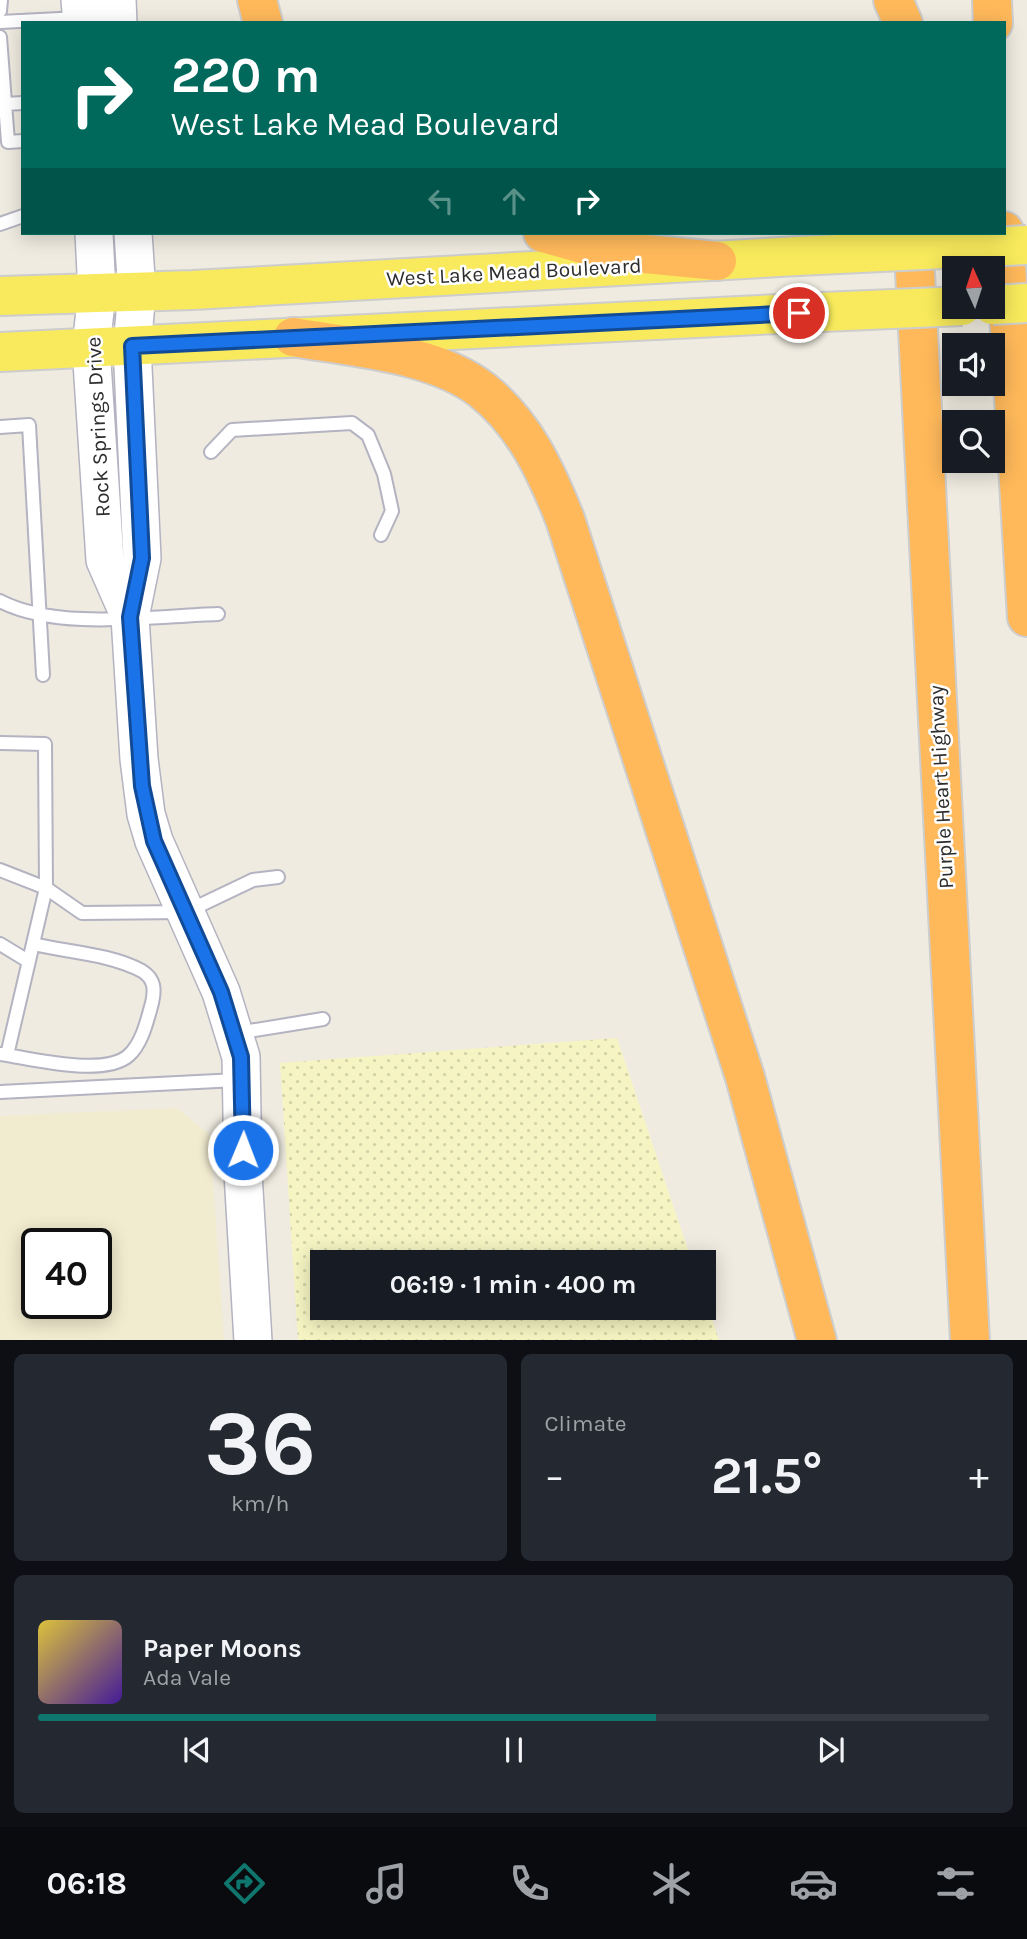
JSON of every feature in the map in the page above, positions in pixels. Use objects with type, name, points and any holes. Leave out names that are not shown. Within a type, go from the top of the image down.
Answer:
[{"type":"highway","points":[[257,0],[263,21]]},
{"type":"highway","points":[[893,0],[903,21]]},
{"type":"highway","points":[[903,0],[904,21]]},
{"type":"highway","points":[[992,0],[993,21]]},
{"type":"highway","points":[[550,235],[604,250],[717,261]]},
{"type":"highway","name":"Purple Heart Highway","points":[[913,235],[970,1340]]},
{"type":"highway","points":[[1004,235],[1023,477],[1027,617]]},
{"type":"highway","points":[[293,337],[415,359],[482,390],[519,429],[546,471],[569,532],[745,1077],[817,1340]]},
{"type":"main road","name":"West Lake Mead Boulevard","points":[[0,296],[136,293],[1027,245]]},
{"type":"main road","points":[[1005,304],[1027,303]]},
{"type":"main road","points":[[0,352],[942,307]]},
{"type":"street","points":[[117,0],[118,21]]},
{"type":"street","name":"Rock Springs Drive","points":[[94,235],[97,293],[91,347],[105,560],[130,617]]},
{"type":"street","name":"Rock Springs Drive","points":[[133,235],[136,293],[132,346],[142,558],[130,617],[139,759],[146,814],[165,868],[221,992],[244,1080],[243,1173],[253,1340]]},
{"type":"lane","points":[[0,11],[1,0]]},
{"type":"lane","points":[[0,22],[81,14]]},
{"type":"lane","points":[[0,37],[5,104],[4,143]]},
{"type":"lane","points":[[5,104],[21,103]]},
{"type":"lane","points":[[0,219],[21,216]]},
{"type":"lane","points":[[211,452],[232,430],[352,423],[368,435],[384,474],[392,511],[381,536]]},
{"type":"lane","points":[[0,427],[29,425],[43,675]]},
{"type":"lane","points":[[0,601],[17,610],[66,620],[218,614]]},
{"type":"lane","points":[[0,743],[45,744],[46,888],[4,1054],[65,1065],[99,1065],[125,1059],[139,1042],[155,991],[151,979],[142,971],[117,962],[33,944]]},
{"type":"lane","points":[[0,870],[46,888],[82,913],[186,912],[253,880],[278,877]]},
{"type":"lane","points":[[0,944],[29,961]]},
{"type":"lane","points":[[234,1034],[323,1019]]},
{"type":"lane","points":[[0,1092],[244,1080]]},
{"type":"shaded area","points":[[177,1108],[210,1135],[224,1340],[0,1340],[0,1116]]},
{"type":"sand","points":[[617,1038],[688,1250],[310,1250],[310,1320],[712,1320],[719,1340],[298,1340],[280,1063]]},
{"type":"route","points":[[243,1150],[244,1080],[241,1057],[221,992],[154,841],[142,786],[130,617],[142,558],[132,346],[799,313]]}]
